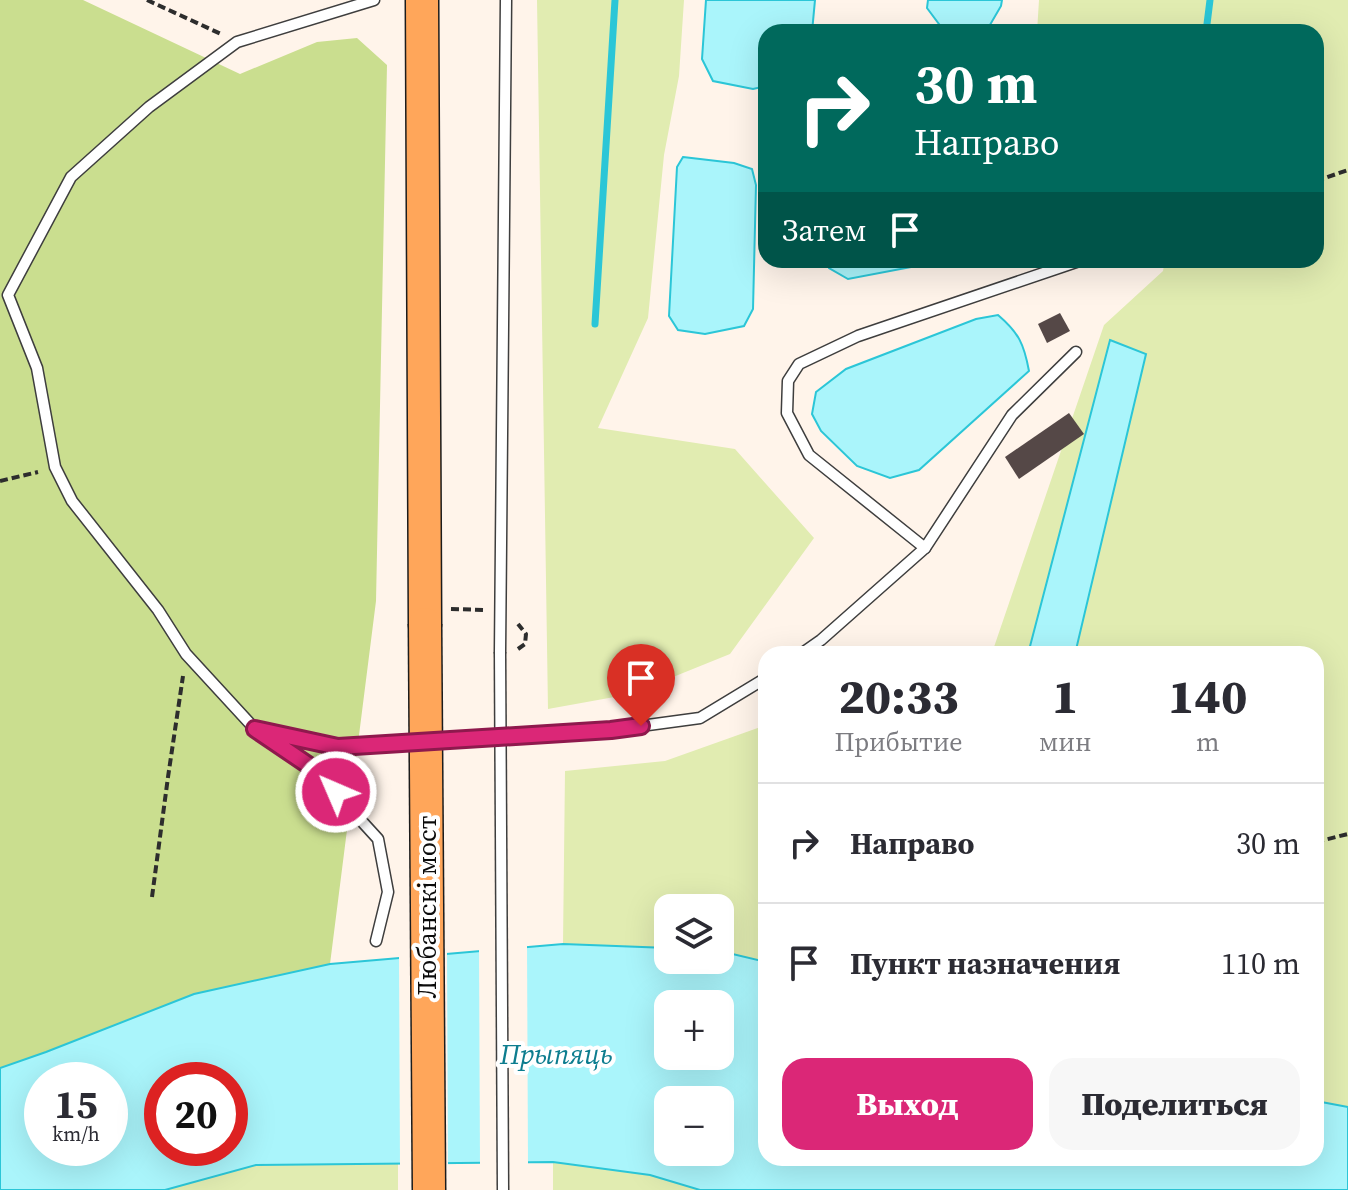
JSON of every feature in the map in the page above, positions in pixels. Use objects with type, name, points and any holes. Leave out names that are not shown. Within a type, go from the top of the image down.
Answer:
[{"type":"main road","name":"Любанскі мост","points":[[422,0],[438,617],[429,1190]]},
{"type":"lane","points":[[374,0],[237,42],[149,107],[71,177],[8,295],[37,368],[55,467],[72,501],[158,610],[186,654],[255,729],[314,769],[378,839],[388,892],[376,941]]},
{"type":"lane","points":[[503,1190],[500,652],[506,0]]},
{"type":"lane","points":[[925,548],[809,455],[787,413],[788,381],[799,364],[858,336],[1058,268]]},
{"type":"lane","points":[[812,646],[925,548],[1012,415],[1076,352]]},
{"type":"lane","points":[[255,729],[338,747],[611,730],[700,718],[758,683]]},
{"type":"path","points":[[147,0],[237,42]]},
{"type":"path","points":[[1324,178],[1348,170]]},
{"type":"path","points":[[0,481],[55,467]]},
{"type":"path","points":[[438,617],[501,610]]},
{"type":"path","points":[[152,897],[186,654]]},
{"type":"path","points":[[1324,840],[1348,834]]},
{"type":"green space","points":[[0,0],[83,0],[240,74],[317,42],[357,38],[387,65],[376,601],[330,964],[194,994],[0,1068]]},
{"type":"green space","points":[[537,0],[684,0],[679,76],[664,155],[648,318],[598,428],[735,449],[814,538],[730,654],[631,694],[548,709]]},
{"type":"green space","points":[[1039,0],[1348,0],[1348,1107],[1324,1102],[1324,646],[1077,646],[1146,354],[1110,340],[1030,646],[994,646],[1104,325],[1164,268],[1324,268],[1324,24],[1038,24]]},
{"type":"green space","points":[[758,728],[758,960],[734,954],[734,894],[654,894],[654,947],[563,944],[565,771],[665,761]]},
{"type":"green space","points":[[553,1162],[650,1175],[700,1190],[553,1190]]},
{"type":"green space","points":[[398,1163],[398,1190],[165,1190],[256,1165]]},
{"type":"water","points":[[706,0],[815,0],[813,24],[758,24],[758,88],[713,81],[702,59]]},
{"type":"water","points":[[928,0],[1002,0],[990,24],[939,24],[927,8]]},
{"type":"water","points":[[683,157],[734,163],[752,169],[756,185],[753,309],[744,326],[705,334],[678,330],[669,316],[677,167]]},
{"type":"water","points":[[829,268],[906,268],[848,279]]},
{"type":"water","points":[[998,315],[1020,340],[1029,371],[919,470],[890,478],[857,466],[821,431],[812,414],[816,392],[846,369],[976,319]]},
{"type":"water","points":[[1110,340],[1146,354],[1077,646],[1030,646]]},
{"type":"water","name":"Прыпяць","points":[[563,944],[654,947],[654,974],[734,974],[734,954],[758,960],[758,1166],[1324,1166],[1324,1102],[1348,1107],[1348,1190],[700,1190],[650,1175],[553,1162],[256,1165],[165,1190],[0,1190],[0,1068],[194,994],[330,964]]},
{"type":"pier","points":[[527,943],[528,1166],[480,1167],[479,947]]},
{"type":"pier","points":[[447,950],[448,1167],[400,1167],[399,954]]},
{"type":"building","points":[[1060,313],[1070,331],[1047,343],[1038,324]]},
{"type":"building","points":[[1069,413],[1084,434],[1019,479],[1005,457]]},
{"type":"waterway","points":[[595,324],[615,0]]},
{"type":"waterway","points":[[1207,24],[1210,0]]},
{"type":"route","points":[[336,792],[314,769],[255,729],[338,747],[641,726]]}]
